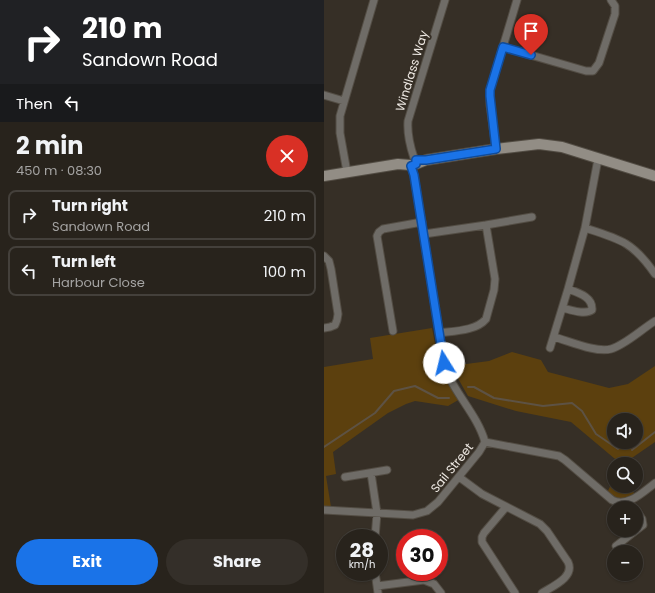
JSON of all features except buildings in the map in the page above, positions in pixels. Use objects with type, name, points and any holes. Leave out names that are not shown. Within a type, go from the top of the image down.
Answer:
[{"type":"street","points":[[347,172],[339,125],[344,101],[374,0]]},
{"type":"street","name":"Windlass Way","points":[[414,162],[408,133],[408,121],[445,0]]},
{"type":"street","points":[[496,149],[490,90],[517,0]]},
{"type":"street","points":[[503,47],[586,72],[594,71],[599,63],[615,14],[615,6],[611,0]]},
{"type":"street","points":[[324,95],[344,101]]},
{"type":"street","points":[[324,176],[530,144],[562,147],[655,176]]},
{"type":"street","points":[[550,348],[563,308],[585,228],[598,158]]},
{"type":"street","name":"Sail Street","points":[[324,510],[412,515],[422,513],[435,506],[479,452],[485,442],[478,425],[445,367],[414,162]]},
{"type":"street","points":[[424,234],[532,217]]},
{"type":"street","points":[[392,331],[377,236],[382,229],[422,222]]},
{"type":"street","points":[[439,333],[474,327],[486,319],[494,290],[495,279],[486,225]]},
{"type":"street","points":[[585,228],[626,243],[639,253],[655,274]]},
{"type":"street","points":[[324,256],[329,261],[331,268],[338,317],[335,325],[330,328],[324,328]]},
{"type":"street","points":[[563,308],[585,312],[590,312],[592,310],[592,305],[589,299],[568,289]]},
{"type":"street","points":[[554,337],[593,348],[603,350],[610,349],[619,345],[655,321]]},
{"type":"street","points":[[485,442],[559,456],[612,500],[620,503],[630,500],[655,484]]},
{"type":"street","points":[[345,477],[387,470]]},
{"type":"street","points":[[371,473],[377,513],[376,529]]},
{"type":"street","points":[[459,476],[482,494],[544,526],[569,564],[570,570],[567,575],[542,593]]},
{"type":"street","points":[[506,507],[483,535],[482,542],[515,593]]},
{"type":"street","points":[[617,545],[628,537]]},
{"type":"street","points":[[378,589],[424,580],[434,584],[441,593]]},
{"type":"shaded area","points":[[432,328],[440,370],[460,399],[448,406],[415,401],[406,404],[388,413],[333,452],[336,474],[326,476],[331,507],[324,507],[324,367],[373,359],[370,338]]},
{"type":"shaded area","points":[[512,352],[541,360],[548,372],[609,388],[628,384],[655,366],[655,442],[633,457],[613,457],[571,422],[516,411],[468,396],[451,366],[489,361]]},
{"type":"shaded area","points":[[607,493],[634,493],[627,498],[618,500]]},
{"type":"waterway","points":[[324,447],[375,413],[394,391],[415,386],[438,398],[449,398]]},
{"type":"waterway","points":[[468,387],[474,387],[494,398],[543,406],[572,403],[582,411],[596,434],[607,442]]},
{"type":"waterway","points":[[632,450],[655,432]]},
{"type":"route","points":[[444,363],[424,234],[414,175],[411,166],[416,164],[416,160],[426,160],[496,149],[490,105],[490,90],[503,47],[531,55]]}]
